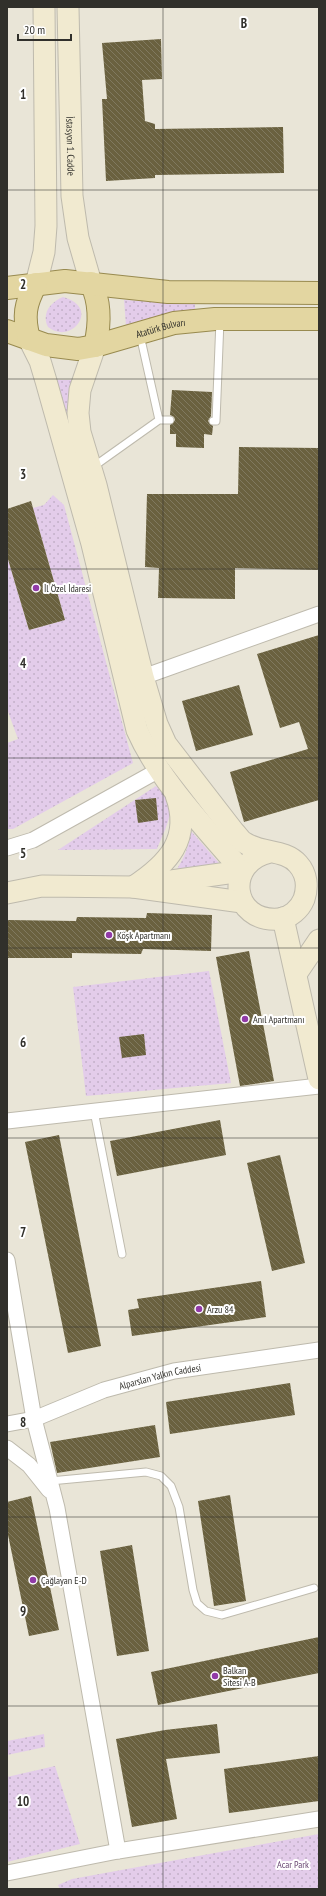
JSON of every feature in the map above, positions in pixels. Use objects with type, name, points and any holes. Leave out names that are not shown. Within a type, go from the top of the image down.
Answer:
[{"type":"main road","points":[[44,7],[46,226],[44,252],[36,284],[27,302],[24,319],[40,361],[92,544],[132,715],[144,747],[159,770],[242,871]]},
{"type":"main road","name":"İstasyon 1. Cadde","points":[[68,7],[72,196],[78,238],[91,283]]},
{"type":"main road","points":[[7,288],[65,281],[168,292],[319,293]]},
{"type":"main road","points":[[91,283],[97,299],[99,319],[95,346],[80,390],[78,413],[80,432],[91,468],[143,677],[166,744],[234,832],[245,843],[270,852],[286,855],[309,864],[304,874],[306,893],[311,904],[283,918],[268,920],[258,917],[242,902],[239,892],[239,881],[242,871],[254,858],[270,852]]},
{"type":"main road","name":"Atatürk Bulvarı","points":[[7,331],[46,345],[78,349],[95,346],[174,323],[220,319],[319,319]]},
{"type":"main road","points":[[132,887],[154,872],[167,860],[177,841],[182,825],[182,809],[175,790]]},
{"type":"main road","points":[[132,887],[242,871]]},
{"type":"main road","points":[[7,893],[42,886],[132,887],[242,902]]},
{"type":"main road","points":[[283,918],[319,1079]]},
{"type":"main road","points":[[296,974],[319,940]]},
{"type":"street","points":[[143,677],[319,614]]},
{"type":"street","points":[[7,848],[33,840],[159,770]]},
{"type":"street","points":[[7,1121],[319,1086]]},
{"type":"street","points":[[7,1260],[34,1418],[57,1508],[118,1851]]},
{"type":"street","name":"Alparslan Yalkın Caddesi","points":[[7,1424],[34,1418],[104,1390],[174,1371],[319,1350]]},
{"type":"street","points":[[7,1448],[38,1476],[48,1490],[57,1508]]},
{"type":"street","points":[[7,1873],[118,1851],[319,1818]]},
{"type":"lane","points":[[213,421],[216,421],[220,319]]},
{"type":"lane","points":[[139,333],[159,420]]},
{"type":"lane","points":[[91,468],[159,420],[170,420]]},
{"type":"lane","points":[[94,1111],[122,1254]]},
{"type":"lane","points":[[50,1481],[146,1472],[161,1476],[171,1486],[179,1507],[193,1590],[197,1603],[206,1611],[222,1615],[314,1588]]},
{"type":"green space","points":[[63,297],[74,302],[80,309],[81,316],[79,323],[73,328],[66,332],[57,332],[48,327],[46,317],[48,309],[51,305]]},
{"type":"green space","points":[[124,300],[195,304],[195,310],[181,311],[126,326]]},
{"type":"green space","points":[[57,380],[74,380],[93,515]]},
{"type":"green space","points":[[53,495],[64,505],[133,763],[13,829],[7,829],[7,743],[18,739],[7,709],[7,556],[29,630],[65,620],[33,508],[44,505]]},
{"type":"green space","points":[[156,786],[168,801],[170,809],[167,823],[157,849],[58,850]]},
{"type":"green space","points":[[191,831],[219,863],[177,869],[186,851]]},
{"type":"green space","points":[[209,971],[231,1083],[86,1096],[73,987]]},
{"type":"green space","points":[[44,1734],[45,1747],[7,1755],[7,1741]]},
{"type":"green space","points":[[55,1766],[80,1844],[7,1862],[7,1777]]},
{"type":"green space","name":"Acar Park","points":[[319,1834],[319,1889],[60,1889],[58,1885],[72,1879]]},
{"type":"building","points":[[161,39],[162,79],[142,80],[145,121],[155,124],[155,129],[283,127],[284,173],[155,175],[155,178],[106,181],[102,99],[107,99],[102,43]]},
{"type":"building","points":[[172,390],[212,392],[211,416],[208,421],[213,426],[212,435],[204,434],[204,448],[176,447],[176,434],[170,434],[170,425],[175,420],[174,417],[170,415]]},
{"type":"building","points":[[239,447],[319,448],[319,570],[235,568],[235,599],[158,598],[159,568],[145,567],[147,494],[238,494]]},
{"type":"building","name":"İl Özel İdaresi","points":[[31,501],[65,620],[29,630],[7,556],[7,509]]},
{"type":"building","points":[[319,635],[319,800],[244,822],[230,772],[308,749],[299,722],[280,728],[257,654]]},
{"type":"building","points":[[239,685],[253,735],[196,751],[182,701]]},
{"type":"building","points":[[156,798],[158,820],[138,823],[135,800]]},
{"type":"building","name":"Köşk Apartmanı","points":[[147,913],[212,915],[211,951],[143,949],[141,954],[72,953],[72,958],[7,958],[8,920],[76,921],[77,917],[146,918]]},
{"type":"building","name":"Anıl Apartmanı","points":[[249,951],[274,1081],[240,1086],[216,957]]},
{"type":"building","points":[[144,1034],[146,1055],[122,1058],[119,1037]]},
{"type":"building","points":[[220,1120],[226,1155],[117,1176],[110,1141]]},
{"type":"building","points":[[59,1135],[101,1346],[68,1353],[25,1142]]},
{"type":"building","points":[[280,1155],[305,1263],[272,1271],[247,1163]]},
{"type":"building","name":"Arzu 84","points":[[261,1281],[266,1317],[132,1336],[128,1310],[139,1308],[137,1299]]},
{"type":"building","points":[[290,1383],[295,1415],[170,1434],[166,1402]]},
{"type":"building","points":[[155,1425],[160,1457],[57,1473],[50,1442]]},
{"type":"building","points":[[230,1495],[246,1601],[214,1606],[198,1501]]},
{"type":"building","name":"Çağlayan E-D","points":[[31,1496],[59,1630],[29,1636],[7,1530],[7,1502]]},
{"type":"building","points":[[132,1545],[149,1651],[117,1656],[100,1551]]},
{"type":"building","name":"Balkan Sitesi A-B","points":[[319,1637],[319,1673],[158,1705],[151,1672]]},
{"type":"building","points":[[217,1724],[220,1753],[166,1759],[177,1819],[132,1827],[116,1739],[165,1730]]},
{"type":"building","points":[[319,1756],[319,1801],[229,1813],[224,1769]]},
{"type":"place","name":"İl Özel İdaresi","points":[[36,588]]},
{"type":"place","name":"Köşk Apartmanı","points":[[109,935]]},
{"type":"place","name":"Anıl Apartmanı","points":[[245,1019]]},
{"type":"place","name":"Arzu 84","points":[[199,1309]]},
{"type":"place","name":"Çağlayan E-D","points":[[33,1580]]},
{"type":"place","name":"Balkan Sitesi A-B","points":[[215,1676]]}]
